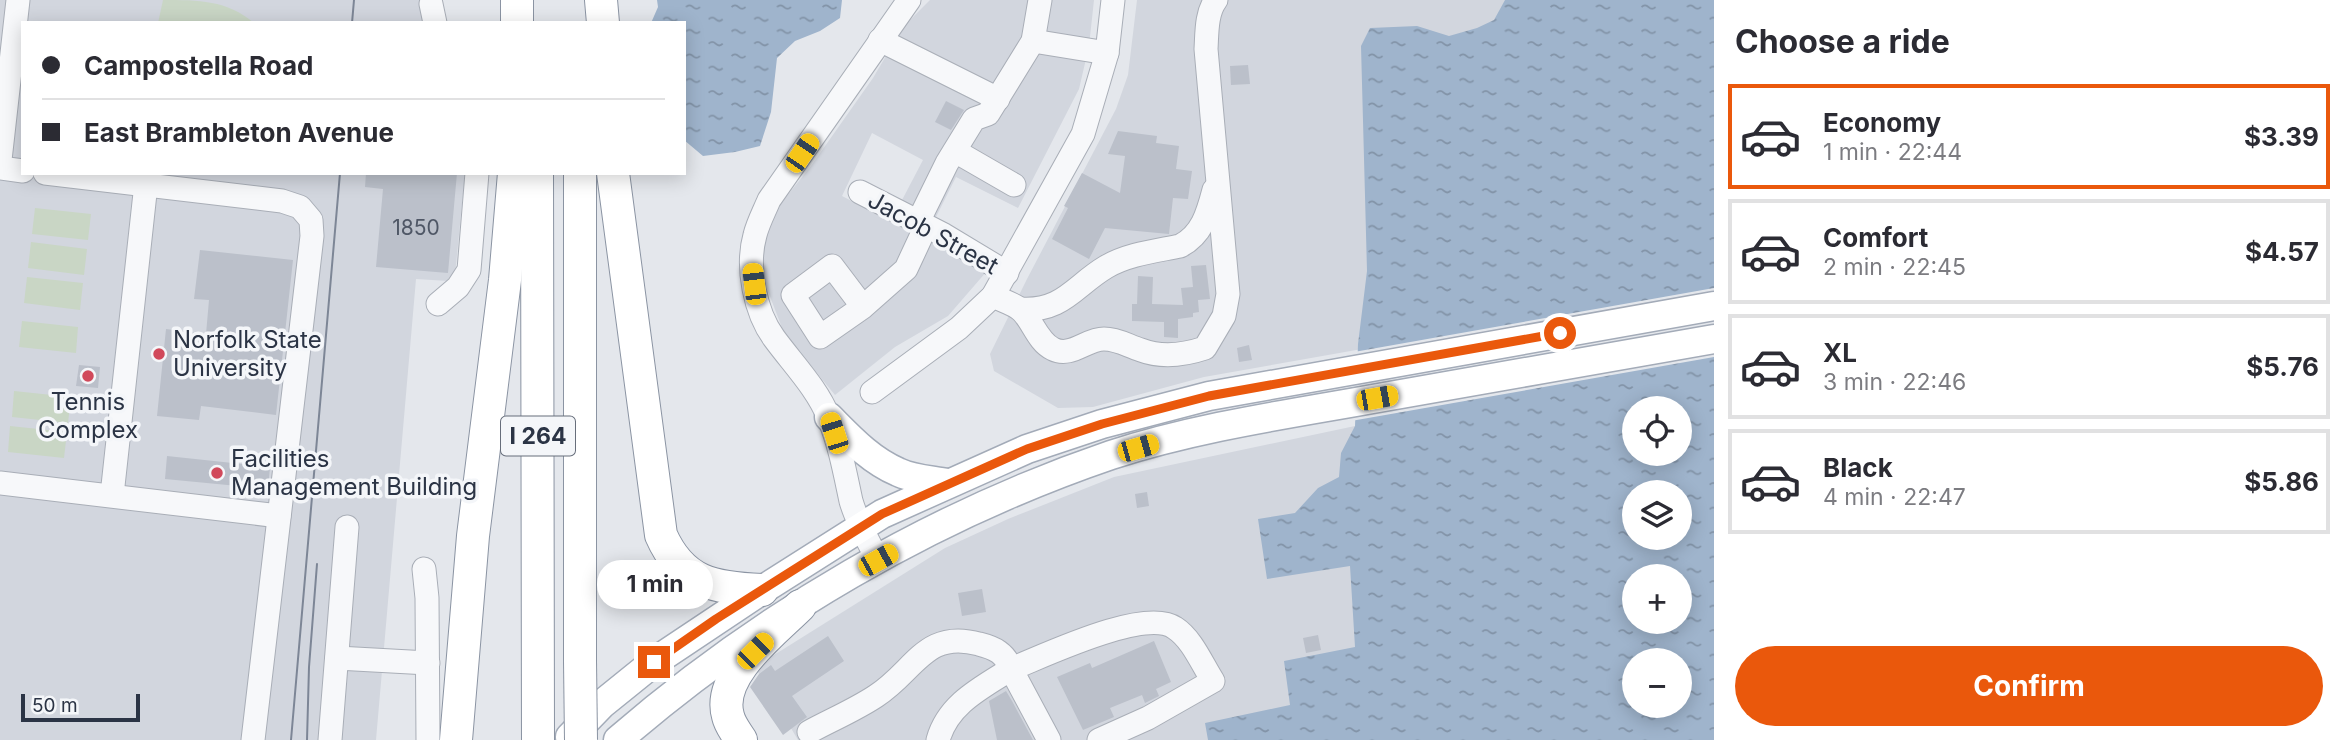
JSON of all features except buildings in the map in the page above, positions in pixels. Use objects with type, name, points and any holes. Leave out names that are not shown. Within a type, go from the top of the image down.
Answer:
[{"type":"highway","points":[[517,0],[517,21]]},
{"type":"highway","points":[[537,0],[537,21]]},
{"type":"highway","points":[[582,21],[583,0]]},
{"type":"highway","points":[[601,0],[603,21]]},
{"type":"highway","points":[[456,740],[472,536],[505,280],[514,175]]},
{"type":"highway","name":"I 264","points":[[537,175],[538,740]]},
{"type":"highway","name":"I 264","points":[[580,175],[581,740]]},
{"type":"highway","points":[[613,175],[661,535],[678,564],[694,577],[714,586],[762,590]]},
{"type":"highway","points":[[741,740],[727,709],[731,682],[740,666],[800,606]]},
{"type":"main road","points":[[567,740],[602,704],[654,662],[882,514],[947,483],[1039,445],[1155,409],[1209,396],[1714,306]]},
{"type":"main road","points":[[618,740],[696,677],[800,606],[878,560],[1040,482],[1112,455],[1216,428],[1714,339]]},
{"type":"main road","points":[[829,417],[865,453],[900,474],[947,483]]},
{"type":"street","points":[[0,160],[2,116],[18,0]]},
{"type":"street","points":[[878,560],[860,528],[829,417],[814,391],[772,336],[757,303],[752,265],[754,237],[769,200],[909,0]]},
{"type":"street","points":[[863,307],[906,269],[922,224],[955,151],[974,119],[988,114],[1033,41],[1040,0]]},
{"type":"street","points":[[872,392],[959,328],[993,296],[1007,274],[1083,134],[1107,52],[1113,0]]},
{"type":"street","points":[[1020,309],[1034,325],[1043,342],[1054,350],[1075,350],[1088,342],[1103,339],[1121,341],[1142,351],[1167,355],[1187,354],[1205,348],[1224,316],[1228,294],[1207,30],[1199,0]]},
{"type":"street","points":[[1207,30],[1212,5],[1216,0]]},
{"type":"street","points":[[880,40],[998,99]]},
{"type":"street","points":[[1033,41],[1107,52]]},
{"type":"street","points":[[955,151],[1014,185]]},
{"type":"street","points":[[0,169],[21,171]]},
{"type":"street","points":[[993,296],[1020,309],[1051,307],[1105,267],[1124,258],[1188,243],[1208,214],[1218,174]]},
{"type":"street","points":[[63,175],[288,202],[305,210],[312,220],[253,740]]},
{"type":"street","points":[[438,304],[458,287],[469,270],[477,175]]},
{"type":"street","points":[[112,495],[146,184]]},
{"type":"street","name":"Jacob Street","points":[[859,192],[922,224],[1007,274]]},
{"type":"street","points":[[0,483],[279,516]]},
{"type":"street","points":[[330,740],[347,527]]},
{"type":"street","points":[[424,569],[429,663],[428,740]]},
{"type":"street","points":[[938,740],[943,724],[957,707],[1011,669],[1122,626],[1159,622],[1173,626],[1184,636],[1213,681],[1148,718],[1099,740]]},
{"type":"street","points":[[809,732],[876,696],[936,644],[954,639],[995,648],[1007,659],[1049,740]]},
{"type":"street","points":[[337,658],[429,663]]},
{"type":"shaded area","name":"Norfolk State University","points":[[0,0],[424,0],[429,21],[21,21],[21,175],[465,175],[455,275],[448,281],[416,279],[376,740],[0,740]]},
{"type":"shaded area","points":[[930,0],[1094,0],[1089,46],[1079,89],[1018,208],[956,177],[935,219],[901,202],[923,160],[872,133],[842,196],[987,271],[948,316],[895,347],[835,395],[784,333],[766,286],[761,253],[766,222],[811,166],[873,78],[903,27]]},
{"type":"shaded area","points":[[1137,0],[1594,0],[1593,308],[1204,377],[1093,407],[1058,408],[994,371],[990,354],[1116,109],[1128,75]]},
{"type":"shaded area","points":[[1355,426],[1606,564],[1624,740],[798,740],[755,667],[945,548],[1008,519],[1114,477]]},
{"type":"green space","points":[[163,0],[212,3],[244,15],[252,21],[158,21]]},
{"type":"green space","points":[[35,208],[91,214],[88,240],[32,234]]},
{"type":"green space","points":[[31,242],[87,249],[84,275],[28,268]]},
{"type":"green space","points":[[27,277],[83,283],[80,310],[24,303]]},
{"type":"green space","points":[[22,321],[78,327],[76,353],[19,347]]},
{"type":"green space","points":[[14,391],[71,397],[68,423],[12,417]]},
{"type":"green space","points":[[10,426],[67,432],[64,458],[8,452]]},
{"type":"water","points":[[657,0],[842,0],[840,18],[820,31],[795,41],[777,58],[771,112],[760,146],[703,156],[686,142],[686,21],[652,21],[658,7]]},
{"type":"water","points":[[1505,0],[1714,0],[1714,740],[1208,740],[1205,723],[1290,705],[1284,661],[1355,647],[1350,566],[1267,579],[1258,519],[1295,513],[1318,488],[1339,477],[1341,453],[1355,426],[1358,344],[1367,271],[1361,46],[1370,28],[1417,26],[1449,36],[1494,20]]},
{"type":"pier","points":[[1714,288],[1714,357],[1351,421],[1354,352]]},
{"type":"tram line","points":[[352,21],[354,0]]},
{"type":"tram line","points":[[291,740],[340,175]]},
{"type":"tram line","points":[[307,740],[309,667],[317,564]]},
{"type":"place","name":"Norfolk State University","points":[[159,354]]},
{"type":"place","name":"Tennis Complex","points":[[88,376]]},
{"type":"place","name":"Facilities Management Building","points":[[217,473]]},
{"type":"route","points":[[654,662],[716,619],[882,514],[1027,449],[1102,424],[1209,396],[1560,333]]}]
